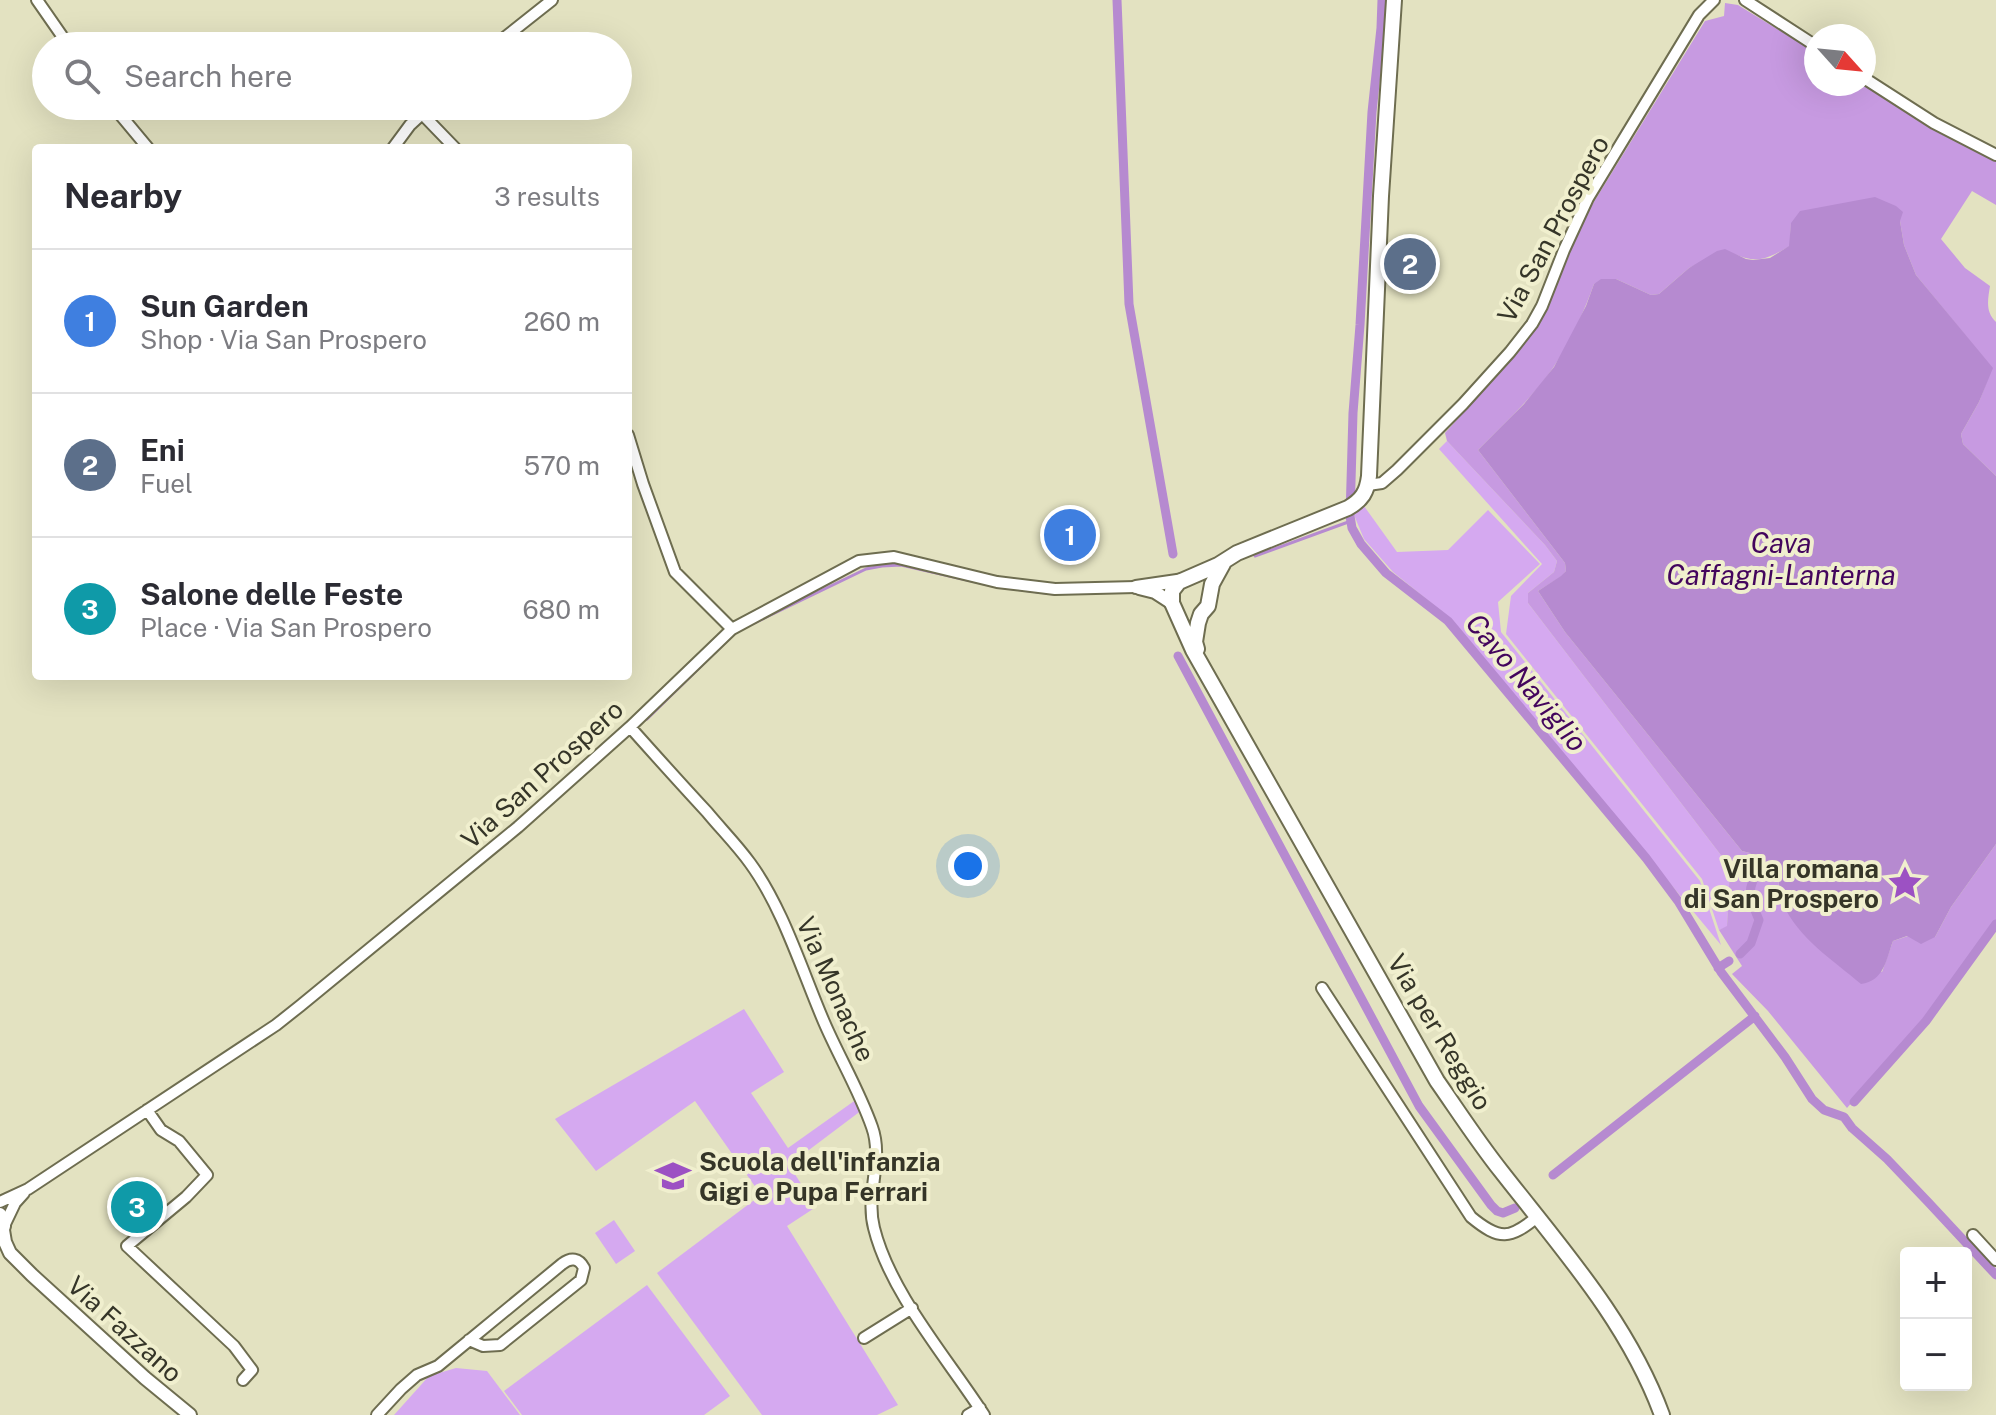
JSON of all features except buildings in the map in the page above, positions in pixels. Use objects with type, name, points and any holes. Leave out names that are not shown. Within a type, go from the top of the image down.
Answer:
[{"type":"main road","points":[[1201,614],[1185,617],[1174,607],[1172,591],[1179,582],[1237,553],[1341,511],[1364,492],[1394,0]]},
{"type":"main road","name":"Via per Reggio","points":[[1199,658],[1196,631],[1201,614],[1208,606],[1214,578],[1225,561]]},
{"type":"main road","points":[[1188,579],[1205,585],[1210,595]]},
{"type":"main road","name":"Via per Reggio","points":[[1174,607],[1190,643],[1437,1081],[1477,1139],[1612,1315],[1639,1362],[1662,1415]]},
{"type":"street","points":[[37,0],[59,32]]},
{"type":"street","points":[[512,32],[552,0]]},
{"type":"street","name":"Via San Prospero","points":[[1364,492],[1382,483],[1406,462],[1510,352],[1532,324],[1588,198],[1699,15],[1714,0]]},
{"type":"street","points":[[1745,0],[1804,38]]},
{"type":"street","points":[[1876,86],[1934,123],[1996,155]]},
{"type":"street","points":[[125,120],[145,144]]},
{"type":"street","points":[[396,144],[414,120]]},
{"type":"street","points":[[428,120],[451,144]]},
{"type":"street","points":[[632,448],[675,572],[732,629]]},
{"type":"street","name":"Via San Prospero","points":[[0,1202],[28,1189],[288,1015],[479,861],[630,727],[732,629],[859,561],[894,557],[997,582],[1055,589],[1136,587],[1188,579]]},
{"type":"street","name":"Via San Prospero","points":[[1136,587],[1155,592],[1174,607]]},
{"type":"street","name":"Via Monache","points":[[630,727],[741,851],[767,889],[876,1138],[871,1201],[873,1227],[893,1278],[982,1412]]},
{"type":"street","points":[[1322,988],[1471,1217],[1484,1228],[1504,1235],[1517,1233],[1537,1217]]},
{"type":"street","points":[[147,1110],[161,1130],[179,1141],[207,1175],[186,1197],[127,1246],[234,1346],[252,1370],[243,1380]]},
{"type":"street","name":"Via San Prospero","points":[[2,1227],[15,1203],[28,1189]]},
{"type":"street","name":"Via Fazzano","points":[[2,1227],[10,1253],[145,1378],[190,1415]]},
{"type":"street","points":[[1973,1235],[1996,1260]]},
{"type":"street","name":"Via Fazzano","points":[[0,1254],[32,1275]]},
{"type":"street","points":[[377,1415],[417,1375],[438,1366],[469,1340],[567,1260],[580,1261],[584,1268],[581,1280],[500,1345],[483,1346],[469,1340]]},
{"type":"street","points":[[864,1338],[912,1308]]},
{"type":"street","points":[[968,1415],[982,1412]]},
{"type":"shaded area","points":[[1725,3],[1738,5],[1804,46],[1804,96],[1876,96],[1876,91],[1939,133],[1996,161],[1996,205],[1972,191],[1941,239],[1965,268],[1990,286],[1989,310],[1996,322],[1996,476],[1963,444],[1961,434],[1979,402],[1992,368],[1916,275],[1904,245],[1900,221],[1791,223],[1790,246],[1758,259],[1744,258],[1725,250],[1689,268],[1659,294],[1651,295],[1616,279],[1594,284],[1576,327],[1553,368],[1527,400],[1478,450],[1565,563],[1566,571],[1562,576],[1538,591],[1565,632],[1742,851],[1750,853],[1757,867],[1778,867],[1779,890],[1882,972],[1893,941],[1908,936],[1935,937],[1951,907],[1996,844],[1996,920],[1932,1010],[1847,1108],[1768,1011],[1732,974],[1742,966],[1719,930],[1727,926],[1730,867],[1528,603],[1528,593],[1554,572],[1557,561],[1447,441],[1445,433],[1526,342],[1545,312],[1584,218],[1705,21],[1724,16]]},
{"type":"shaded area","points":[[1447,441],[1557,561],[1554,572],[1528,593],[1528,603],[1730,867],[1727,927],[1719,930],[1702,879],[1506,634],[1511,596],[1542,564],[1439,449]]},
{"type":"shaded area","points":[[1364,506],[1397,552],[1448,550],[1488,510],[1540,564],[1498,602],[1501,632],[1700,881],[1721,945],[1451,619],[1393,572],[1364,539],[1354,515]]},
{"type":"shaded area","points":[[744,1009],[784,1072],[751,1093],[788,1148],[857,1099],[862,1110],[789,1165],[816,1207],[787,1226],[898,1405],[877,1415],[762,1415],[657,1273],[761,1195],[695,1101],[596,1171],[555,1119]]},
{"type":"shaded area","points":[[614,1220],[635,1251],[616,1264],[595,1233]]},
{"type":"shaded area","points":[[647,1285],[730,1396],[704,1415],[522,1415],[504,1391]]},
{"type":"shaded area","points":[[456,1368],[487,1371],[520,1415],[394,1415],[429,1376]]},
{"type":"water","name":"Cava Caffagni-Lanterna","points":[[1875,197],[1903,212],[1900,221],[1904,245],[1916,275],[1993,368],[1961,434],[1963,444],[1996,476],[1996,844],[1951,907],[1935,937],[1921,944],[1907,936],[1893,941],[1879,974],[1875,979],[1861,984],[1798,928],[1781,899],[1778,867],[1770,867],[1763,872],[1750,853],[1742,851],[1565,632],[1538,591],[1566,571],[1565,563],[1478,450],[1524,404],[1554,367],[1594,284],[1601,279],[1616,279],[1651,295],[1659,294],[1689,268],[1717,251],[1725,249],[1753,260],[1770,258],[1789,246],[1791,223],[1800,211]]},
{"type":"waterway","points":[[1117,0],[1129,304],[1173,554]]},
{"type":"waterway","name":"Cavo Naviglio","points":[[1382,0],[1353,413],[1352,528],[1361,544],[1386,573],[1448,621],[1646,858],[1678,901],[1721,972],[1785,1057],[1812,1099],[1824,1110],[1844,1117],[1996,1275]]},
{"type":"waterway","points":[[1255,556],[1351,521]]},
{"type":"waterway","points":[[750,625],[866,569],[882,566],[901,565],[998,587],[1054,594]]},
{"type":"waterway","points":[[647,719],[736,632]]},
{"type":"waterway","points":[[1178,656],[1419,1106],[1491,1205],[1503,1213],[1515,1208]]},
{"type":"waterway","points":[[1740,954],[1751,943],[1759,920],[1750,895],[1759,869]]},
{"type":"waterway","points":[[1854,1102],[1926,1021],[1996,924]]},
{"type":"waterway","points":[[1718,968],[1729,961]]},
{"type":"waterway","points":[[1553,1175],[1755,1016]]},
{"type":"place","name":"Eni","points":[[1410,264]]},
{"type":"place","name":"Sun Garden","points":[[1070,535]]},
{"type":"place","name":"Villa romana di San Prospero","points":[[1905,883]]},
{"type":"place","name":"Scuola dell'infanzia Gigi e Pupa Ferrari","points":[[673,1176]]},
{"type":"place","name":"Salone delle Feste","points":[[137,1207]]}]
